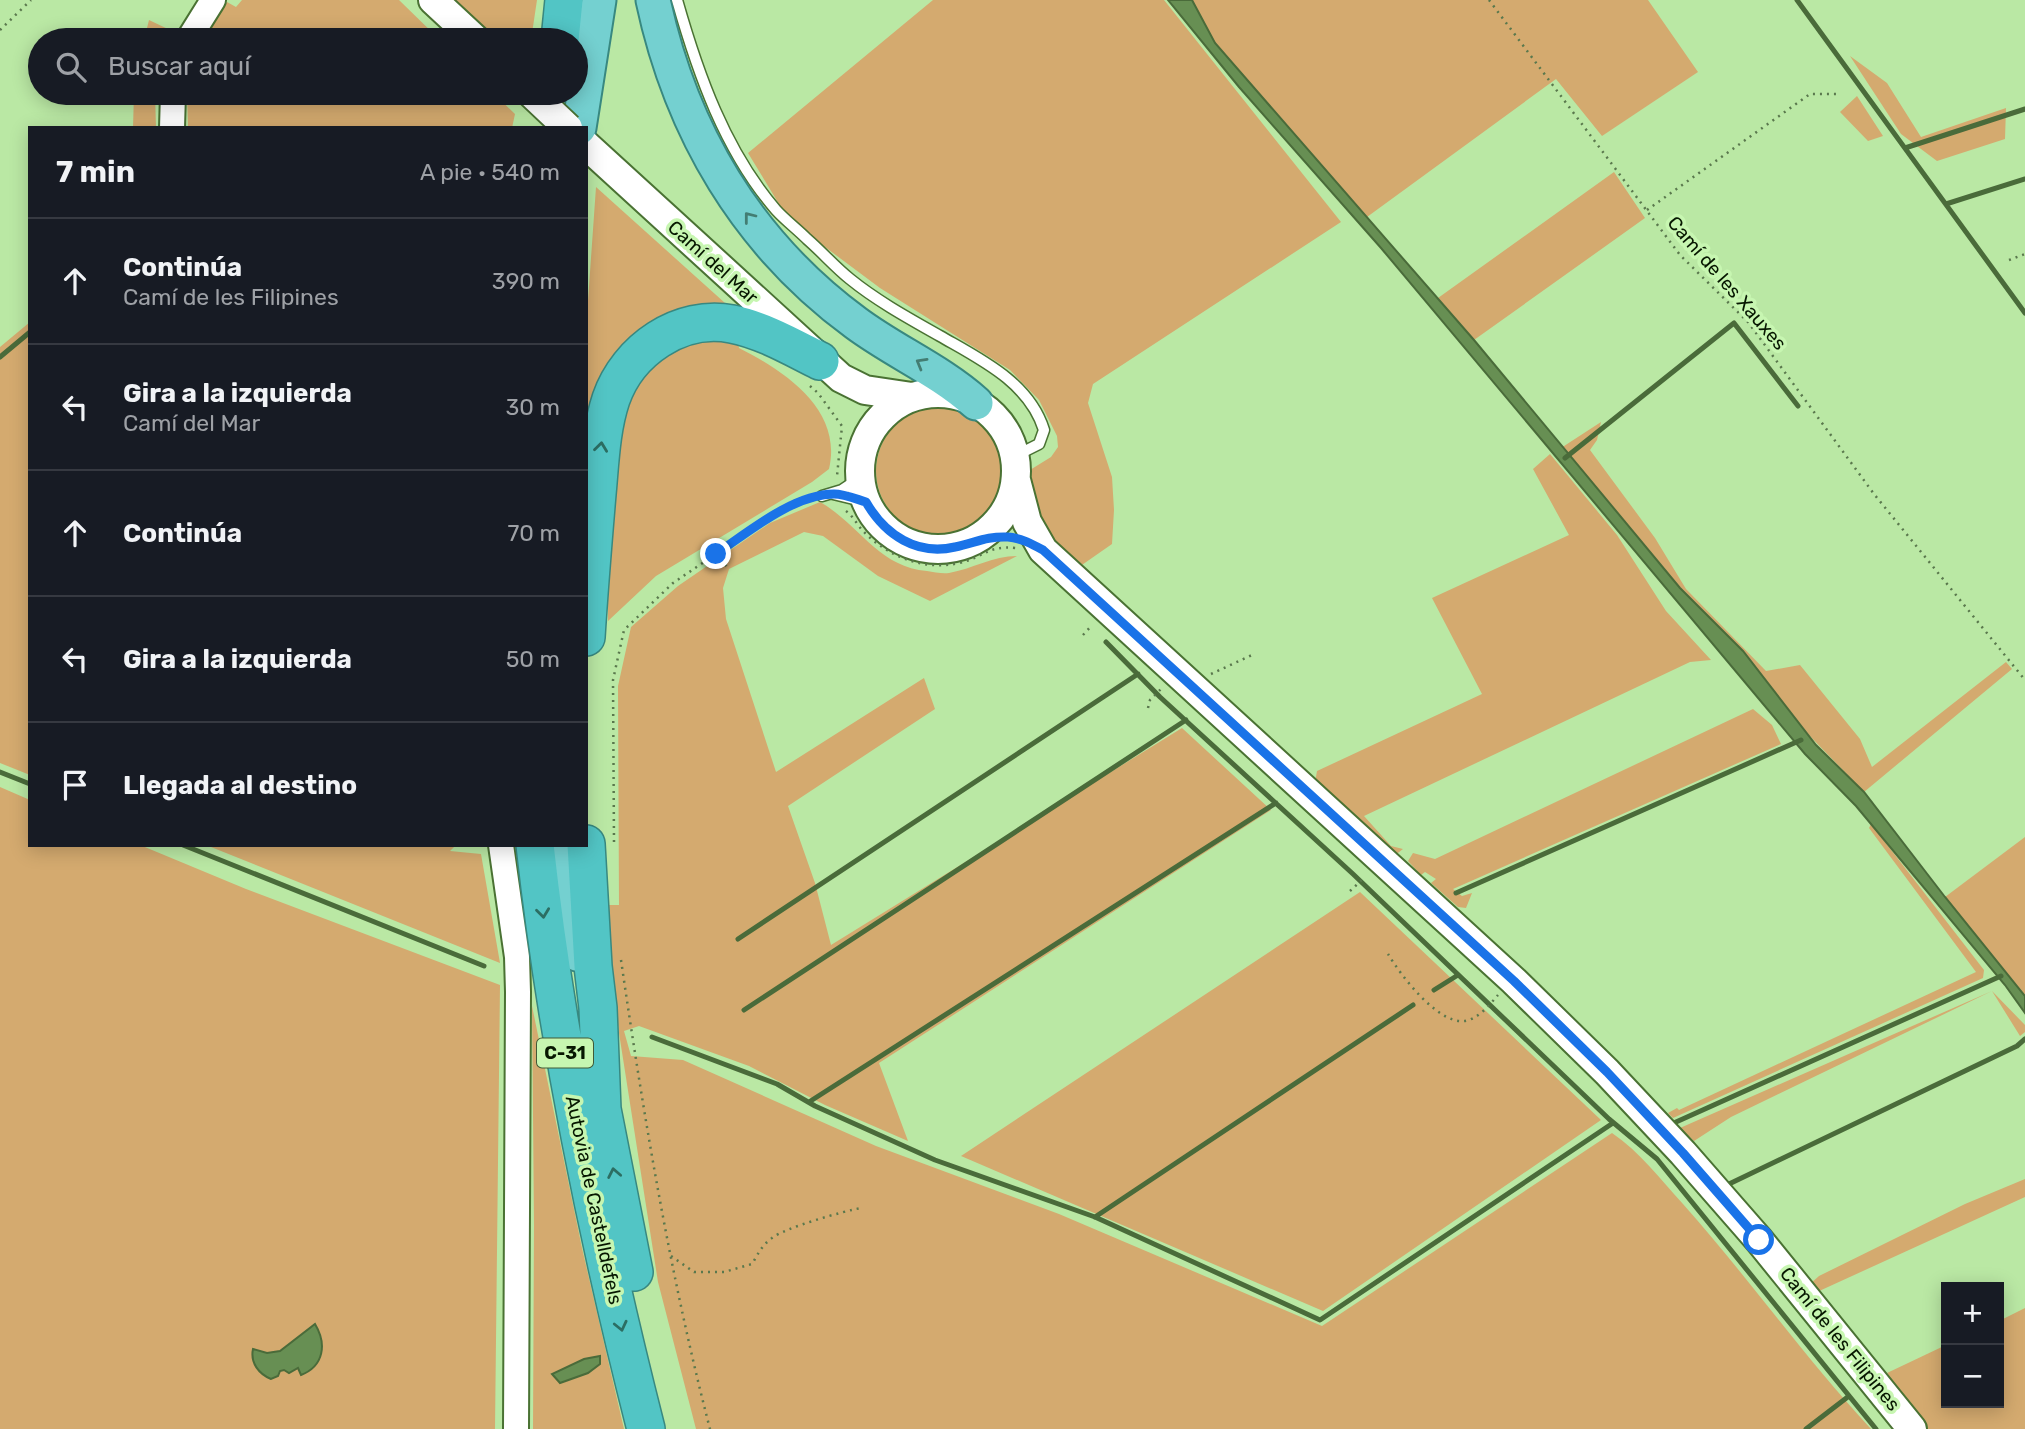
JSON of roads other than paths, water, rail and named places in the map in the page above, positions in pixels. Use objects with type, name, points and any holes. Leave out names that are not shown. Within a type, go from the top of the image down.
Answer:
[{"type":"highway","points":[[561,28],[565,0]]},
{"type":"highway","points":[[588,70],[599,0]]},
{"type":"highway","points":[[653,0],[661,36],[686,110],[708,155],[741,207],[772,246],[827,300],[856,323],[938,373],[976,403]]},
{"type":"highway","points":[[549,126],[552,105]]},
{"type":"highway","points":[[579,126],[583,105]]},
{"type":"highway","points":[[588,611],[601,441],[611,398],[631,363],[666,335],[681,328],[715,322],[751,330],[823,375]]},
{"type":"highway","points":[[600,843],[593,966],[598,1008],[602,1109]]},
{"type":"highway","name":"Autovia de Castelldefels","points":[[535,847],[552,981],[574,1107],[606,1260],[646,1429]]},
{"type":"highway","name":"Autovia de Castelldefels","points":[[564,847],[580,976],[602,1109],[635,1273],[672,1429]]},
{"type":"main road","points":[[433,0],[463,28]]},
{"type":"main road","points":[[544,105],[566,126]]},
{"type":"main road","name":"Camí del Mar","points":[[588,147],[823,375],[858,414],[865,443]]},
{"type":"main road","name":"Camí del Mar","points":[[823,375],[865,390],[912,397]]},
{"type":"main road","points":[[945,394],[976,403],[998,421],[1010,441],[1035,550],[1011,537],[978,539],[944,549],[917,547],[891,534],[881,525],[863,490],[862,453],[871,429],[888,410],[912,397],[945,394]]},
{"type":"main road","points":[[978,539],[1002,517],[1015,468]]},
{"type":"main road","name":"Camí de les Filipines","points":[[1035,550],[1197,689],[1514,981],[1607,1072],[1759,1240],[1912,1429]]},
{"type":"street","points":[[196,28],[213,0]]},
{"type":"street","points":[[172,126],[173,105]]},
{"type":"street","points":[[500,847],[515,944],[518,992],[516,1429]]},
{"type":"lane","points":[[677,0],[694,61],[709,96],[740,159],[776,210],[851,280],[996,368],[1032,405],[1044,430],[1039,444],[1015,468]]},
{"type":"lane","points":[[850,486],[863,490],[827,495],[850,486]]},
{"type":"waterway","points":[[1797,0],[2025,313]]},
{"type":"waterway","points":[[1905,148],[2025,109]]},
{"type":"waterway","points":[[1946,204],[2025,179]]},
{"type":"waterway","points":[[1565,458],[1734,323],[1798,406]]},
{"type":"waterway","points":[[0,357],[28,334]]},
{"type":"waterway","points":[[1106,642],[1160,697],[1353,874],[1609,1119],[1657,1159],[1876,1429]]},
{"type":"waterway","points":[[738,939],[1138,674]]},
{"type":"waterway","points":[[744,1010],[1186,720]]},
{"type":"waterway","points":[[1456,893],[1801,740]]},
{"type":"waterway","points":[[0,772],[28,783]]},
{"type":"waterway","points":[[809,1102],[1276,803]]},
{"type":"waterway","points":[[188,847],[484,966]]},
{"type":"waterway","points":[[1434,990],[1458,975]]},
{"type":"waterway","points":[[1676,1122],[2001,976]]},
{"type":"waterway","points":[[1095,1217],[1413,1005]]},
{"type":"waterway","points":[[652,1037],[777,1084],[815,1106],[935,1160],[1095,1217],[1320,1320],[1613,1123]]},
{"type":"waterway","points":[[1729,1184],[2017,1046],[2025,1039]]},
{"type":"waterway","points":[[1806,1429],[1849,1396]]}]
